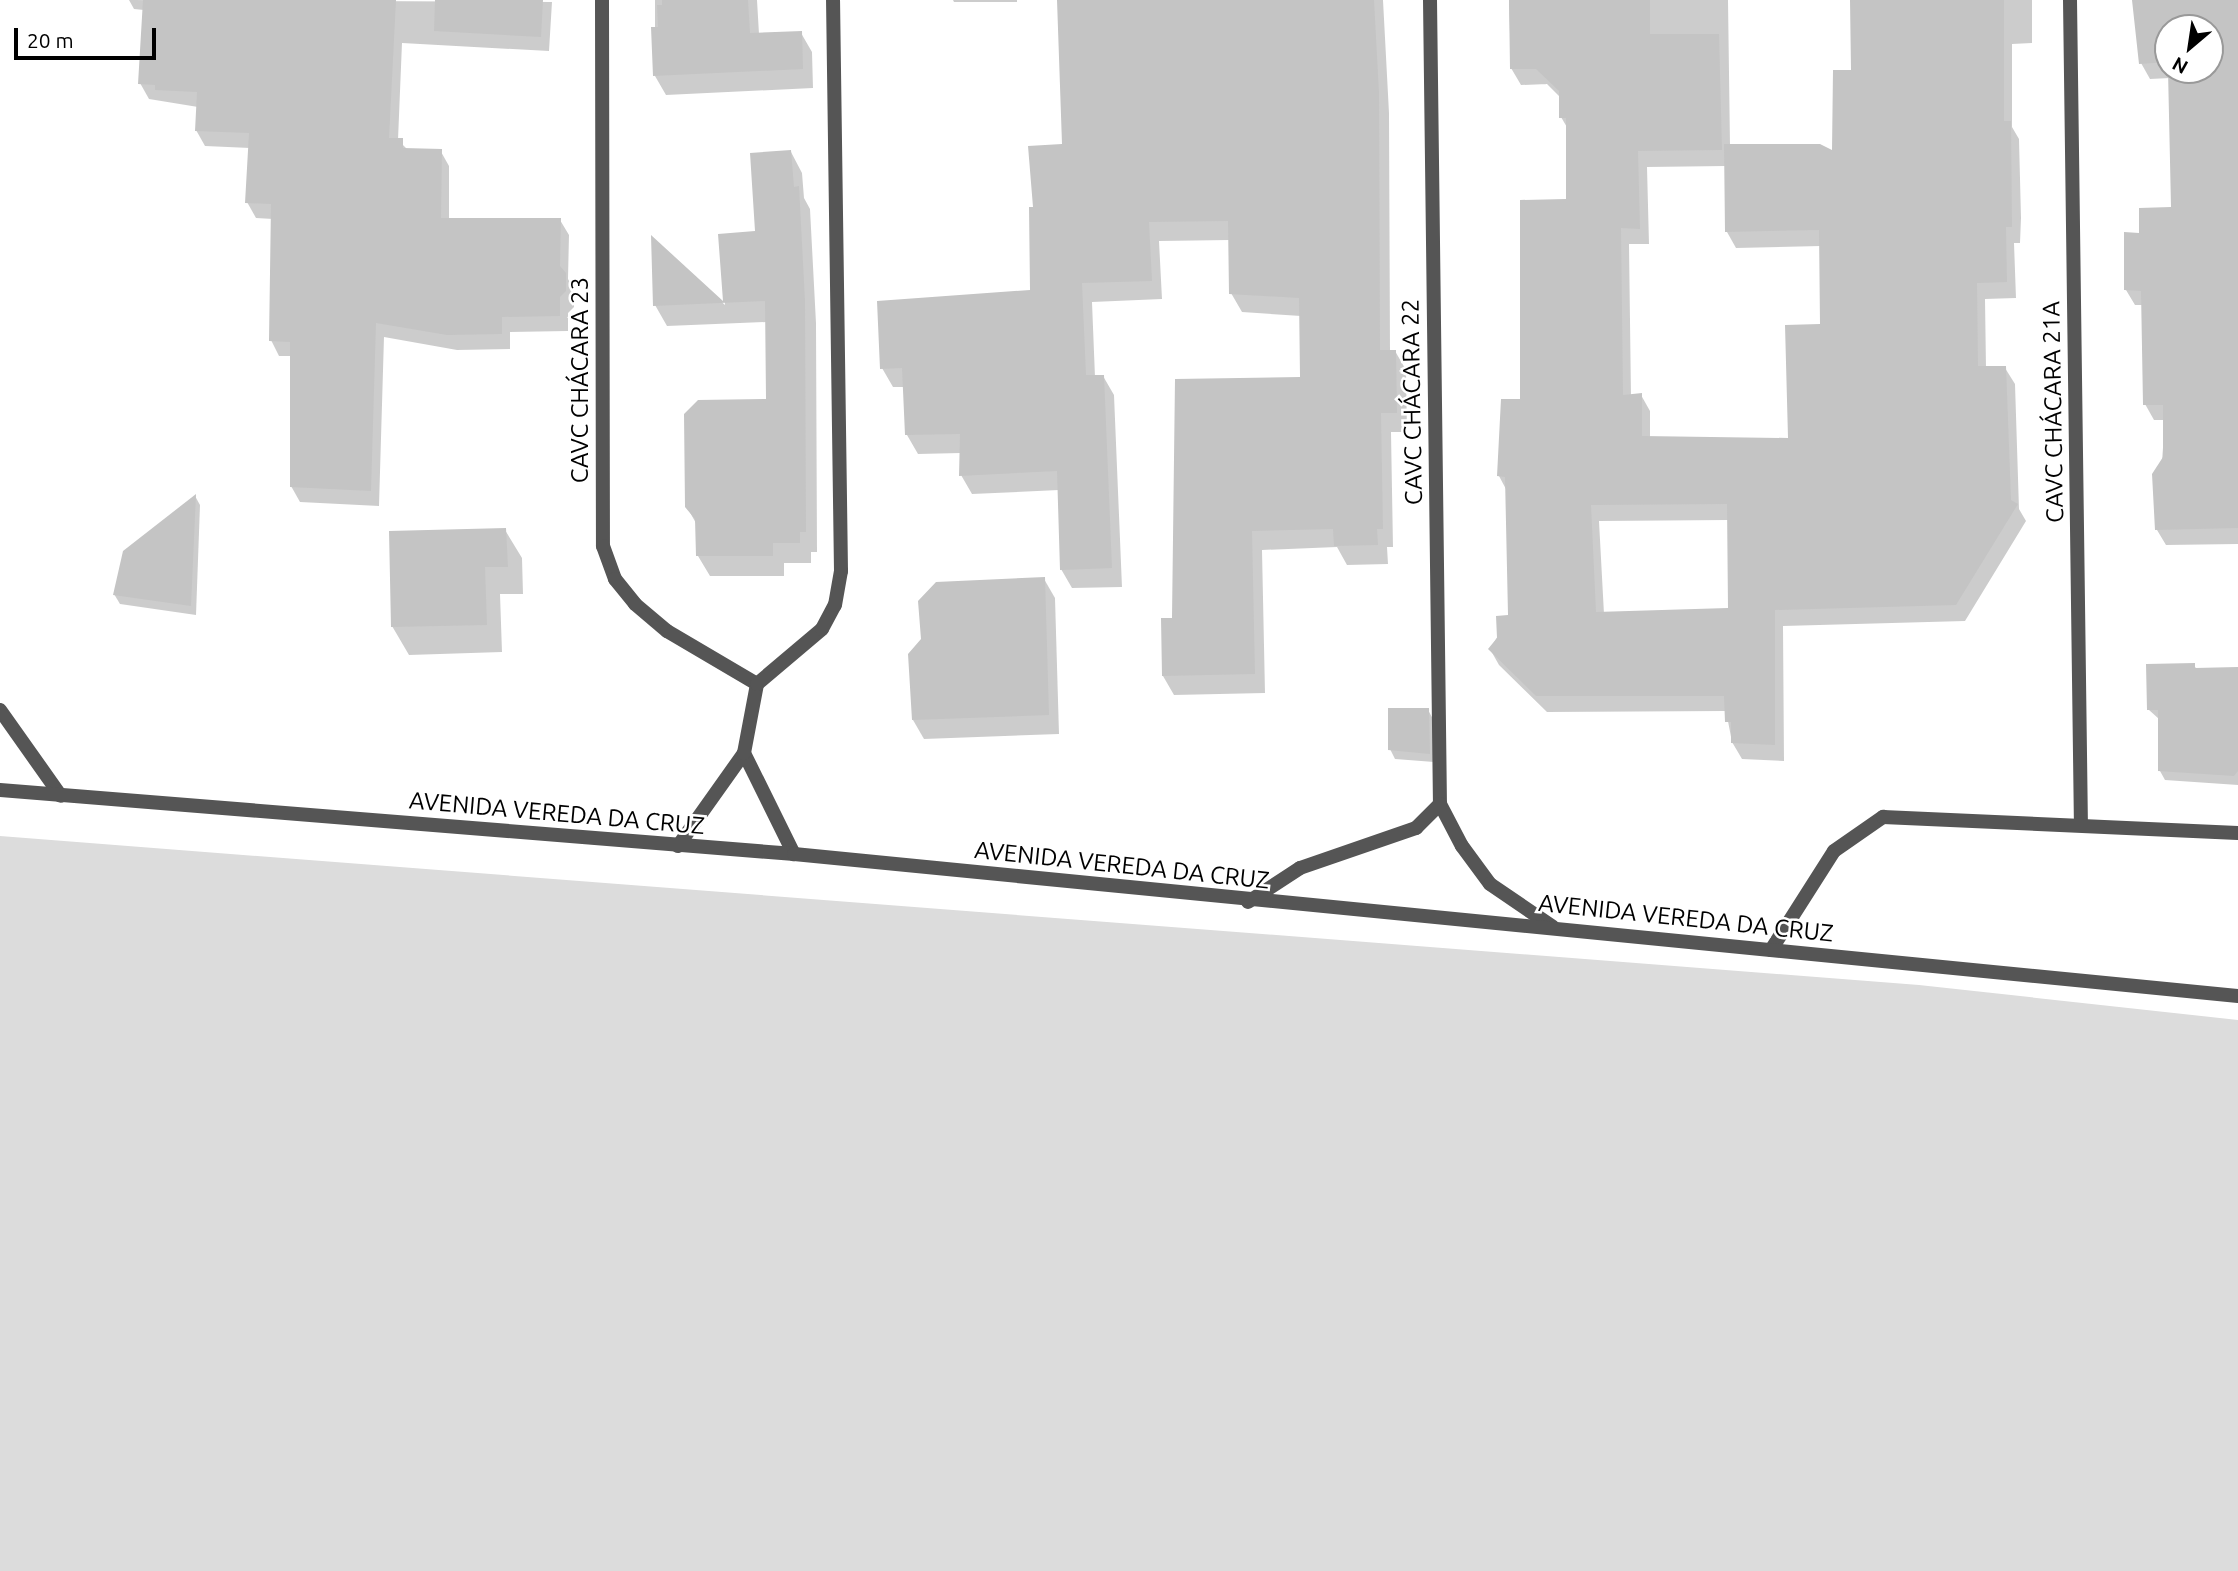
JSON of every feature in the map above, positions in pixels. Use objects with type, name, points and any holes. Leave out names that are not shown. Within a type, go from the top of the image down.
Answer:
[{"type":"street","name":"CAVC CHÁCARA 23","points":[[602,0],[603,546],[615,579],[635,604],[667,631],[757,684]]},
{"type":"street","points":[[678,846],[744,753],[757,684],[822,629],[835,605],[841,571],[833,0]]},
{"type":"street","name":"CAVC CHÁCARA 22","points":[[1430,0],[1440,804],[1462,846],[1490,884],[1553,927]]},
{"type":"street","name":"CAVC CHÁCARA 21A","points":[[2070,0],[2081,824]]},
{"type":"street","points":[[0,709],[61,796]]},
{"type":"street","points":[[744,753],[794,854]]},
{"type":"street","name":"AVENIDA VEREDA DA CRUZ","points":[[0,790],[794,854],[1248,902],[1553,927],[2238,996]]},
{"type":"street","points":[[1248,902],[1300,868],[1416,828],[1440,804]]},
{"type":"street","points":[[1771,950],[1834,851],[1856,831],[1883,817],[2081,824],[2238,834]]},
{"type":"shaded area","points":[[0,836],[1919,985],[2238,1020],[2238,1571],[0,1571]]},
{"type":"building","points":[[143,0],[396,0],[389,138],[403,138],[403,148],[442,149],[441,218],[561,218],[560,266],[566,273],[566,291],[560,297],[560,316],[502,317],[502,334],[447,335],[376,323],[371,491],[290,487],[290,342],[269,341],[271,204],[245,203],[249,133],[195,131],[197,92],[155,90],[155,85],[138,84]]},
{"type":"building","points":[[435,0],[543,0],[541,37],[434,31]]},
{"type":"building","points":[[662,0],[748,0],[750,33],[802,31],[803,69],[653,76],[651,27],[658,27],[657,5],[662,5]]},
{"type":"building","points":[[1057,0],[1374,0],[1379,93],[1380,350],[1396,350],[1397,413],[1381,413],[1383,529],[1377,529],[1378,545],[1334,546],[1333,529],[1252,531],[1255,674],[1162,676],[1161,618],[1172,618],[1175,379],[1300,377],[1299,298],[1229,294],[1228,221],[1149,222],[1152,281],[1082,283],[1086,375],[1104,375],[1112,568],[1060,570],[1057,471],[959,476],[960,434],[905,435],[902,368],[880,369],[877,301],[1030,290],[1029,207],[1033,207],[1028,146],[1062,144]]},
{"type":"building","points":[[1509,0],[1650,0],[1650,34],[1719,34],[1722,150],[1638,151],[1640,229],[1621,228],[1623,395],[1642,393],[1642,436],[1788,438],[1785,325],[1820,324],[1819,230],[1725,232],[1724,144],[1820,144],[1832,150],[1833,70],[1851,70],[1850,0],[2004,0],[2004,121],[2011,121],[2012,227],[2006,227],[2007,282],[1977,283],[1978,366],[2006,366],[2011,500],[2018,504],[1956,605],[1775,610],[1775,745],[1731,743],[1731,722],[1725,722],[1724,696],[1536,696],[1488,649],[1497,638],[1496,616],[1508,615],[1505,477],[1497,476],[1501,399],[1520,399],[1520,200],[1566,199],[1566,118],[1559,118],[1559,91],[1536,69],[1510,69]],"holes":[[[1727,504],[1728,608],[1596,612],[1591,505]]]},
{"type":"building","points":[[2132,0],[2238,0],[2238,528],[2155,530],[2152,474],[2163,457],[2163,405],[2143,405],[2141,291],[2124,290],[2124,232],[2139,233],[2139,208],[2171,207],[2168,84],[2224,84],[2224,14],[2154,14],[2154,63],[2139,64]]},
{"type":"building","points":[[791,150],[794,187],[799,186],[805,301],[806,532],[800,532],[800,543],[773,543],[773,556],[696,556],[695,519],[685,507],[684,414],[698,400],[766,399],[765,301],[653,306],[651,235],[723,301],[718,234],[755,231],[750,153]]},
{"type":"building","points":[[196,494],[191,606],[113,595],[123,551]]},
{"type":"building","points":[[506,528],[508,567],[485,567],[487,625],[391,627],[389,531]]},
{"type":"building","points":[[1045,577],[1049,715],[912,720],[908,654],[921,639],[918,601],[936,582]]},
{"type":"building","points":[[2195,663],[2195,668],[2238,667],[2238,771],[2234,776],[2158,771],[2158,710],[2147,710],[2146,664]]},
{"type":"building","points":[[1388,708],[1429,708],[1430,754],[1388,750]]}]
